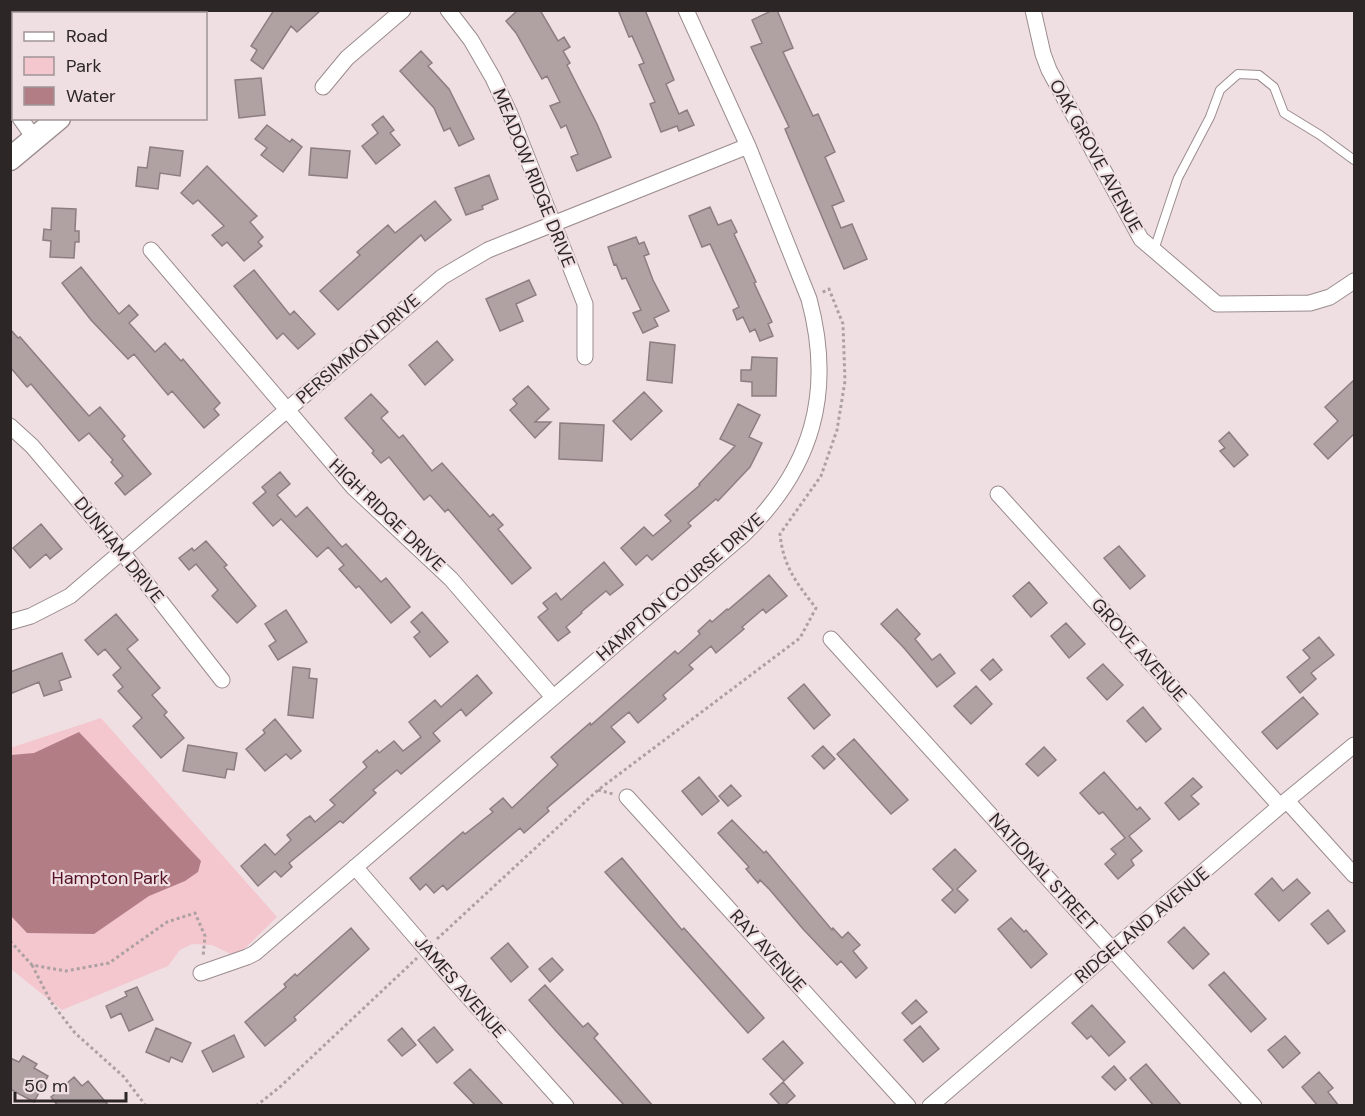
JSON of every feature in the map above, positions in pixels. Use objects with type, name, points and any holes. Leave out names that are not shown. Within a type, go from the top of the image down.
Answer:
[{"type":"street","points":[[323,87],[347,58],[403,10]]},
{"type":"street","name":"MEADOW RIDGE DRIVE","points":[[448,10],[471,40],[494,78],[554,225],[585,304],[585,357]]},
{"type":"street","name":"HAMPTON COURSE DRIVE","points":[[201,973],[255,952],[743,535],[764,516],[782,492],[805,447],[815,413],[820,380],[818,345],[808,299],[748,146],[686,10]]},
{"type":"street","name":"OAK GROVE AVENUE","points":[[1033,10],[1048,70],[1141,239],[1217,304],[1310,303],[1330,297],[1354,280]]},
{"type":"street","points":[[21,120],[35,139]]},
{"type":"street","points":[[10,159],[57,120]]},
{"type":"street","name":"PERSIMMON DRIVE","points":[[10,622],[31,616],[70,596],[442,277],[458,266],[488,250],[748,146]]},
{"type":"street","name":"HIGH RIDGE DRIVE","points":[[151,250],[352,487],[451,579],[554,697]]},
{"type":"street","name":"DUNHAM DRIVE","points":[[10,426],[32,446],[123,552],[222,680]]},
{"type":"street","name":"GROVE AVENUE","points":[[998,494],[1284,804],[1354,875]]},
{"type":"street","name":"NATIONAL STREET","points":[[831,639],[1254,1106]]},
{"type":"street","name":"RIDGELAND AVENUE","points":[[930,1106],[1354,745]]},
{"type":"street","name":"RAY AVENUE","points":[[627,797],[908,1106]]},
{"type":"street","name":"JAMES AVENUE","points":[[355,867],[566,1106]]},
{"type":"lane","points":[[1154,250],[1178,178],[1210,117],[1220,90],[1238,74],[1259,75],[1274,87],[1284,113],[1320,135],[1354,160]]},
{"type":"path","points":[[256,1106],[281,1086],[598,790],[800,638],[816,608],[792,578],[780,534],[821,476],[837,430],[845,381],[843,324],[829,289],[808,299]]},
{"type":"path","points":[[32,965],[66,971],[109,963],[167,922],[195,912],[206,936],[201,973]]},
{"type":"path","points":[[10,941],[32,965],[51,1002],[75,1033],[124,1077],[146,1106]]},
{"type":"green space","name":"Hampton Park","points":[[101,718],[277,917],[241,952],[231,954],[212,945],[192,944],[180,950],[168,966],[62,1010],[11,969],[10,748]]},
{"type":"water","points":[[79,732],[201,861],[198,872],[185,881],[149,896],[94,934],[27,933],[11,916],[11,755],[34,753]]},
{"type":"building","points":[[274,10],[321,10],[297,32],[291,26],[263,69],[251,60],[257,50],[251,46]]},
{"type":"building","points":[[518,10],[540,10],[558,41],[564,37],[570,47],[563,51],[570,63],[567,65],[611,157],[577,171],[571,157],[578,154],[566,125],[561,128],[550,106],[560,102],[547,76],[542,79],[516,33],[506,21]]},
{"type":"building","points":[[618,10],[645,10],[674,80],[666,84],[679,114],[687,110],[694,125],[679,131],[677,126],[661,132],[650,104],[655,102],[639,65],[644,63],[632,36],[629,37]]},
{"type":"building","points":[[777,10],[793,48],[783,52],[813,116],[818,114],[835,152],[825,157],[844,201],[832,206],[841,228],[852,224],[867,259],[844,269],[785,129],[789,127],[751,47],[762,43],[752,20]]},
{"type":"building","points":[[421,51],[432,63],[428,66],[449,89],[474,139],[459,146],[450,128],[444,131],[434,108],[400,71]]},
{"type":"building","points":[[261,78],[265,115],[239,118],[235,80]]},
{"type":"building","points":[[383,116],[394,130],[390,133],[400,145],[376,164],[362,146],[378,133],[372,125]]},
{"type":"building","points":[[267,125],[290,142],[292,139],[302,147],[283,172],[261,155],[267,148],[255,139]]},
{"type":"building","points":[[150,147],[183,151],[180,176],[160,173],[158,189],[136,186],[138,167],[147,168]]},
{"type":"building","points":[[311,148],[350,151],[347,178],[309,175]]},
{"type":"building","points":[[207,166],[257,216],[250,222],[263,237],[258,242],[262,246],[244,261],[227,242],[222,246],[212,235],[224,226],[198,200],[193,204],[181,193]]},
{"type":"building","points":[[489,175],[498,199],[482,206],[483,209],[466,215],[455,188]]},
{"type":"building","points":[[435,201],[451,220],[425,241],[421,235],[338,310],[320,291],[360,255],[357,252],[388,225],[395,233]]},
{"type":"building","points":[[710,207],[718,225],[731,220],[737,232],[734,234],[772,322],[768,324],[773,336],[760,341],[755,329],[750,332],[743,317],[737,320],[733,310],[739,307],[710,244],[702,247],[689,216]]},
{"type":"building","points":[[52,208],[76,209],[75,231],[79,231],[79,242],[75,242],[74,258],[50,257],[51,241],[43,240],[44,229],[51,230]]},
{"type":"building","points":[[636,237],[639,244],[644,242],[649,254],[644,256],[669,311],[654,318],[658,326],[643,333],[633,313],[641,310],[626,278],[622,279],[616,264],[614,265],[608,247]]},
{"type":"building","points":[[81,267],[119,314],[129,305],[138,315],[129,323],[155,352],[165,343],[181,361],[183,359],[220,403],[214,409],[219,415],[204,428],[172,391],[168,395],[134,354],[128,359],[91,320],[62,283]]},
{"type":"building","points":[[254,270],[290,315],[294,311],[315,334],[298,349],[283,333],[277,339],[234,286]]},
{"type":"building","points":[[529,280],[536,295],[516,304],[523,321],[500,331],[486,299]]},
{"type":"building","points":[[10,329],[18,338],[20,337],[89,416],[100,407],[125,436],[122,439],[151,474],[125,495],[115,483],[123,476],[111,462],[113,460],[89,433],[79,441],[31,384],[27,387],[10,367]]},
{"type":"building","points":[[437,341],[453,360],[425,385],[409,365]]},
{"type":"building","points":[[650,342],[675,345],[672,383],[647,380]]},
{"type":"building","points":[[752,357],[777,358],[776,396],[752,396],[752,382],[741,381],[741,370],[751,370]]},
{"type":"building","points":[[1354,380],[1354,434],[1328,459],[1314,444],[1338,421],[1325,407]]},
{"type":"building","points":[[528,386],[549,409],[535,422],[551,422],[535,438],[510,410],[517,404],[513,399]]},
{"type":"building","points":[[644,392],[662,411],[631,440],[613,421]]},
{"type":"building","points":[[371,394],[388,412],[381,418],[399,438],[403,435],[432,471],[442,463],[490,517],[493,514],[503,525],[498,529],[531,568],[512,584],[448,509],[445,512],[430,495],[424,500],[389,457],[381,463],[372,453],[374,451],[345,418]]},
{"type":"building","points":[[738,404],[760,415],[749,437],[762,443],[750,467],[718,501],[716,499],[688,523],[691,526],[652,560],[647,555],[636,565],[621,548],[644,527],[653,536],[671,521],[665,515],[700,485],[735,446],[720,439]]},
{"type":"building","points":[[560,423],[604,425],[602,461],[559,459]]},
{"type":"building","points":[[1229,432],[1248,455],[1234,467],[1220,451],[1225,448],[1219,441]]},
{"type":"building","points":[[280,472],[290,484],[277,495],[296,517],[307,507],[342,547],[346,544],[381,582],[386,578],[410,607],[391,623],[359,586],[356,588],[339,569],[344,565],[328,547],[317,557],[281,519],[273,526],[253,503],[266,492],[262,487]]},
{"type":"building","points":[[41,524],[62,549],[50,559],[46,554],[30,568],[13,548]]},
{"type":"building","points":[[206,541],[227,565],[224,567],[256,606],[237,623],[212,596],[218,590],[196,564],[189,570],[179,558],[192,548],[194,551]]},
{"type":"building","points":[[1119,546],[1145,576],[1130,589],[1104,558]]},
{"type":"building","points":[[604,562],[623,585],[610,595],[606,591],[581,612],[566,627],[570,632],[558,641],[538,617],[548,609],[543,603],[556,593],[561,600]]},
{"type":"building","points":[[769,575],[787,596],[766,613],[763,609],[716,653],[711,646],[689,665],[693,669],[663,695],[666,699],[638,723],[629,712],[611,727],[625,742],[547,808],[549,811],[524,833],[520,828],[447,890],[443,885],[434,893],[426,884],[420,890],[410,878],[463,832],[465,834],[493,812],[490,809],[503,798],[512,808],[558,765],[551,757],[675,651],[678,654],[700,634],[698,631],[710,620],[712,622],[728,610]]},
{"type":"building","points":[[1029,582],[1047,603],[1031,617],[1013,596]]},
{"type":"building","points":[[897,609],[920,634],[915,639],[932,660],[940,654],[955,673],[937,687],[881,624]]},
{"type":"building","points":[[286,610],[307,642],[278,660],[269,646],[276,641],[265,624]]},
{"type":"building","points":[[422,612],[448,642],[430,657],[414,637],[420,632],[411,622]]},
{"type":"building","points":[[116,614],[138,640],[127,649],[160,688],[152,695],[167,712],[164,715],[184,738],[161,758],[133,726],[142,718],[118,691],[123,687],[113,675],[121,668],[105,649],[98,655],[85,640]]},
{"type":"building","points":[[1066,623],[1085,644],[1069,658],[1051,636]]},
{"type":"building","points":[[1319,637],[1334,655],[1311,673],[1316,679],[1300,693],[1287,677],[1310,658],[1303,650]]},
{"type":"building","points":[[62,653],[71,677],[59,681],[62,690],[44,696],[39,682],[10,694],[10,672]]},
{"type":"building","points":[[993,659],[1002,670],[990,680],[981,670]]},
{"type":"building","points":[[1103,664],[1123,685],[1107,700],[1087,678]]},
{"type":"building","points":[[293,667],[310,669],[309,678],[317,679],[313,718],[288,715]]},
{"type":"building","points":[[477,675],[492,693],[466,716],[461,709],[433,733],[440,741],[401,774],[397,770],[373,790],[376,793],[343,823],[340,821],[289,863],[292,867],[281,877],[275,871],[258,886],[241,866],[265,844],[275,855],[291,840],[287,835],[305,819],[310,816],[315,822],[335,805],[330,800],[367,767],[363,762],[377,750],[379,753],[394,741],[403,751],[421,737],[409,722],[435,700],[441,707]]},
{"type":"building","points":[[804,684],[830,715],[814,729],[788,698]]},
{"type":"building","points":[[976,686],[992,704],[971,724],[954,706]]},
{"type":"building","points":[[1303,697],[1318,714],[1277,749],[1262,732]]},
{"type":"building","points":[[1143,707],[1161,729],[1146,742],[1127,721]]},
{"type":"building","points":[[275,719],[301,751],[291,759],[286,754],[265,771],[246,749],[265,733],[263,730]]},
{"type":"building","points":[[854,739],[908,800],[891,814],[837,754]]},
{"type":"building","points":[[188,745],[237,753],[234,770],[227,769],[225,778],[183,771]]},
{"type":"building","points":[[823,746],[835,759],[824,769],[812,756]]},
{"type":"building","points":[[1044,747],[1056,760],[1038,776],[1026,764]]},
{"type":"building","points":[[1104,772],[1137,810],[1140,807],[1150,819],[1129,836],[1142,851],[1131,860],[1134,865],[1118,879],[1105,864],[1116,854],[1111,849],[1125,838],[1103,812],[1099,814],[1080,793]]},
{"type":"building","points":[[699,777],[719,801],[702,815],[682,791]]},
{"type":"building","points":[[1193,778],[1202,787],[1191,796],[1199,804],[1179,820],[1165,803]]},
{"type":"building","points":[[731,785],[741,796],[728,806],[719,796]]},
{"type":"building","points":[[732,820],[764,853],[766,851],[832,930],[833,928],[842,938],[848,932],[860,945],[853,951],[867,968],[856,978],[841,961],[837,965],[770,890],[760,880],[758,883],[746,869],[749,867],[718,833]]},
{"type":"building","points":[[955,849],[976,871],[957,889],[968,900],[955,913],[942,900],[953,890],[933,869]]},
{"type":"building","points":[[622,858],[682,930],[684,928],[764,1018],[748,1033],[605,872]]},
{"type":"building","points":[[1272,878],[1283,891],[1297,879],[1310,893],[1279,921],[1255,894]]},
{"type":"building","points":[[1328,910],[1345,931],[1328,944],[1311,924]]},
{"type":"building","points":[[1011,918],[1024,932],[1026,930],[1047,954],[1031,968],[998,929]]},
{"type":"building","points":[[1184,927],[1209,954],[1193,969],[1168,942]]},
{"type":"building","points":[[351,928],[369,949],[294,1017],[296,1020],[265,1046],[245,1022],[286,987],[284,984],[295,974],[297,976]]},
{"type":"building","points":[[508,943],[528,967],[511,982],[491,958]]},
{"type":"building","points":[[552,958],[563,970],[550,982],[539,969]]},
{"type":"building","points":[[1224,972],[1266,1019],[1251,1032],[1209,985]]},
{"type":"building","points":[[545,985],[583,1027],[588,1023],[598,1034],[594,1038],[653,1106],[625,1106],[556,1031],[529,1000]]},
{"type":"building","points":[[137,987],[153,1020],[129,1031],[121,1013],[111,1018],[106,1006],[127,996],[125,992]]},
{"type":"building","points":[[916,1000],[927,1012],[912,1024],[902,1013]]},
{"type":"building","points":[[1092,1005],[1125,1042],[1109,1056],[1091,1036],[1087,1039],[1072,1023]]},
{"type":"building","points":[[920,1026],[939,1049],[923,1062],[904,1040]]},
{"type":"building","points":[[434,1027],[453,1050],[437,1063],[418,1040]]},
{"type":"building","points":[[156,1028],[191,1043],[182,1062],[171,1057],[169,1062],[146,1052]]},
{"type":"building","points":[[402,1028],[416,1045],[402,1056],[388,1040]]},
{"type":"building","points":[[234,1035],[244,1057],[213,1072],[202,1051]]},
{"type":"building","points":[[1285,1036],[1300,1053],[1283,1068],[1268,1050]]},
{"type":"building","points":[[783,1041],[803,1063],[784,1081],[763,1059]]},
{"type":"building","points":[[23,1056],[37,1064],[34,1068],[48,1076],[34,1102],[10,1089],[10,1058],[19,1062]]},
{"type":"building","points":[[1146,1064],[1182,1106],[1154,1106],[1130,1078]]},
{"type":"building","points":[[1114,1066],[1126,1080],[1115,1090],[1102,1077]]},
{"type":"building","points":[[470,1069],[504,1106],[476,1106],[454,1083]]},
{"type":"building","points":[[1319,1072],[1333,1088],[1328,1092],[1339,1106],[1318,1106],[1302,1087]]},
{"type":"building","points":[[74,1077],[82,1086],[88,1081],[109,1106],[58,1106],[51,1097]]},
{"type":"building","points":[[783,1082],[795,1096],[781,1106],[770,1094]]}]
